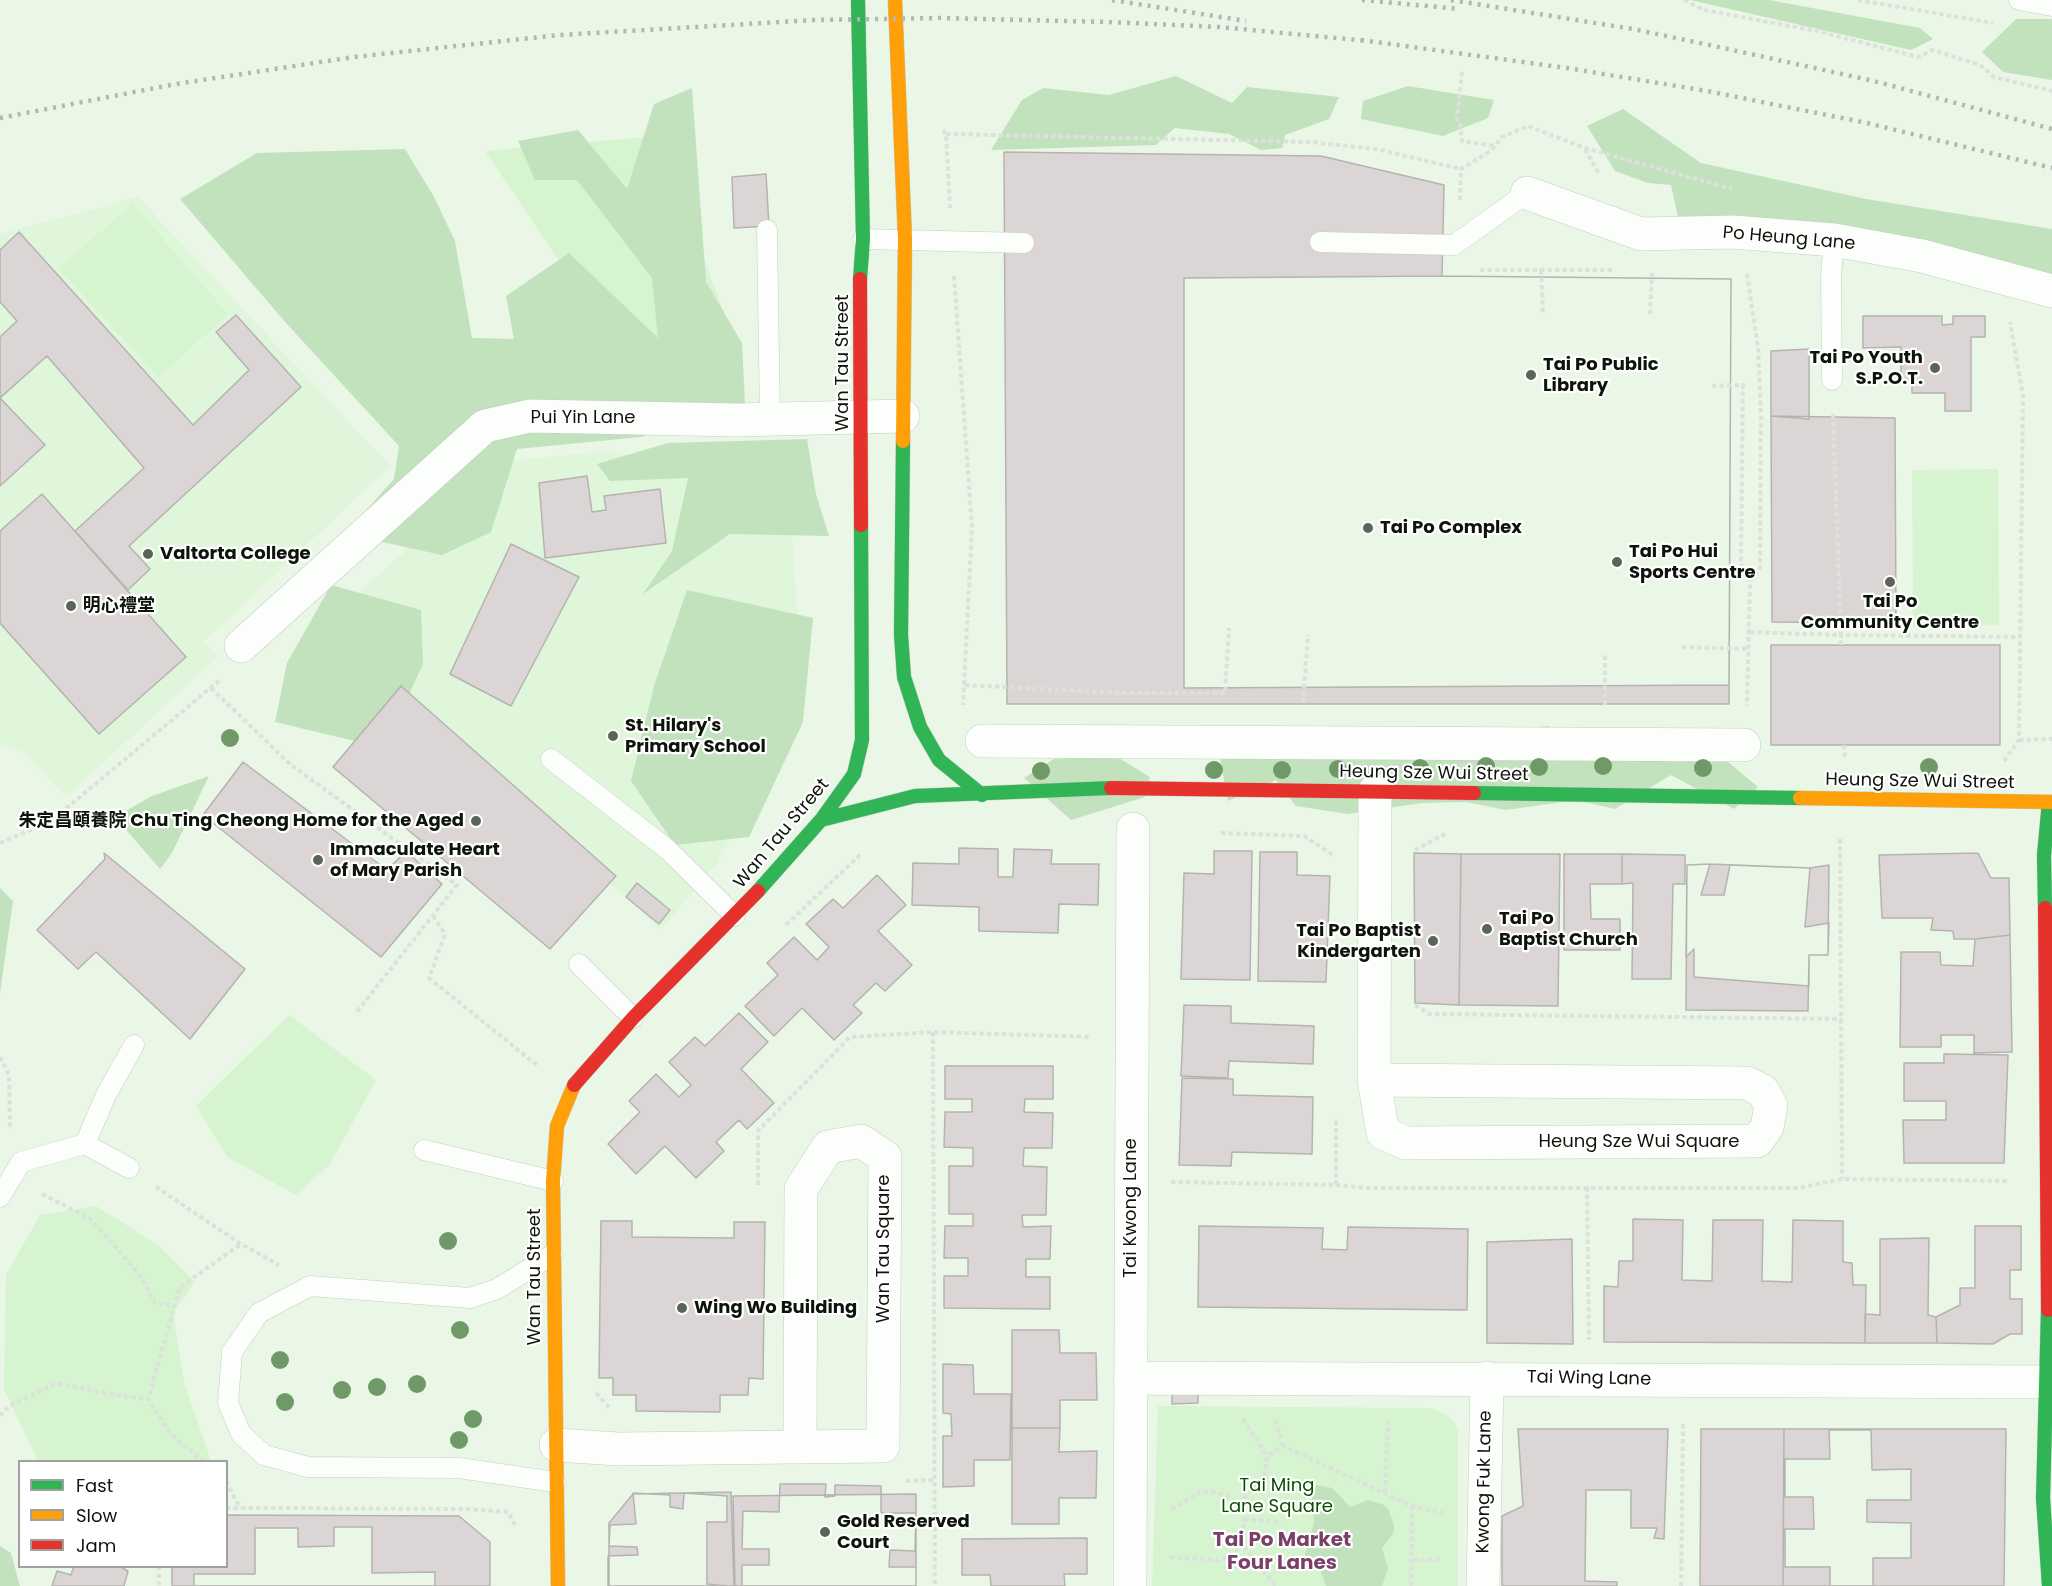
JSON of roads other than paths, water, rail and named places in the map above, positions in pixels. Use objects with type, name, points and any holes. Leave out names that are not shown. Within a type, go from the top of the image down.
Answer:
[{"type":"main road","name":"Wan Tau Street","points":[[558,1586],[552,1255],[553,1181],[557,1126],[571,1089],[633,1018],[735,916],[821,820],[854,774],[862,740],[860,280],[863,238],[858,0]]},
{"type":"main road","points":[[895,0],[905,240],[901,635],[904,677],[920,727],[939,760],[982,795]]},
{"type":"main road","name":"Heung Sze Wui Street","points":[[821,820],[915,796],[1132,787],[2051,797]]},
{"type":"main road","points":[[2049,1586],[2043,1498],[2048,1382],[2044,855],[2051,797]]},
{"type":"street","name":"Po Heung Lane","points":[[1527,193],[1641,234],[1733,232],[1834,240],[1922,256],[2052,291]]},
{"type":"street","name":"Pui Yin Lane","points":[[241,646],[485,426],[530,416],[770,419],[903,416]]},
{"type":"street","points":[[982,741],[1744,745]]},
{"type":"street","name":"Heung Sze Wui Square","points":[[1374,1080],[1747,1083],[1763,1091],[1771,1106],[1767,1127],[1758,1141],[1406,1143],[1383,1133],[1374,1080],[1375,791]]},
{"type":"street","name":"Tai Kwong Lane","points":[[1130,1571],[1133,829]]},
{"type":"street","name":"Wan Tau Square","points":[[556,1445],[618,1449],[800,1445],[883,1446],[885,1156],[861,1141],[828,1147],[801,1189],[800,1445]]},
{"type":"street","name":"Tai Wing Lane","points":[[1130,1378],[2048,1382]]},
{"type":"street","name":"Kwong Fuk Lane","points":[[1483,1586],[1487,1378]]},
{"type":"lane","points":[[2019,0],[2052,6]]},
{"type":"lane","points":[[1320,242],[1454,245],[1527,193]]},
{"type":"lane","points":[[766,230],[770,419]]},
{"type":"lane","points":[[863,238],[1024,243]]},
{"type":"lane","points":[[1832,380],[1831,275],[1834,240]]},
{"type":"lane","points":[[551,759],[667,849],[735,916]]},
{"type":"lane","points":[[579,964],[633,1018]]},
{"type":"lane","points":[[85,1144],[106,1095],[134,1045]]},
{"type":"lane","points":[[0,1197],[21,1162],[85,1144],[129,1168]]},
{"type":"lane","points":[[424,1150],[525,1177],[553,1181]]},
{"type":"lane","points":[[552,1255],[496,1289],[470,1298],[310,1286],[259,1313],[232,1352],[228,1403],[242,1434],[264,1455],[308,1467],[459,1468],[555,1482]]},
{"type":"railway","points":[[1112,0],[1246,21]]},
{"type":"railway","points":[[1362,0],[1460,9]]},
{"type":"railway","points":[[1451,0],[1633,29],[1714,46],[1874,81],[2052,129]]},
{"type":"railway","points":[[0,118],[176,84],[354,57],[559,35],[815,20],[941,18],[1109,22],[1219,27],[1368,41]]},
{"type":"railway","points":[[1361,40],[1567,68],[1707,91],[1867,123],[2052,168]]},
{"type":"place","name":"Tai Po Youth S.P.O.T.","points":[[1935,368]]},
{"type":"place","name":"Tai Po Public Library","points":[[1531,375]]},
{"type":"place","name":"Tai Po Complex","points":[[1368,528]]},
{"type":"place","name":"Valtorta College","points":[[148,554]]},
{"type":"place","name":"Tai Po Hui Sports Centre","points":[[1617,562]]},
{"type":"place","name":"Tai Po Community Centre","points":[[1890,582]]},
{"type":"place","name":"明心禮堂","points":[[71,606]]},
{"type":"place","name":"St. Hilary's Primary School","points":[[613,736]]},
{"type":"place","name":"朱定昌頤養院 Chu Ting Cheong Home for the Aged","points":[[476,821]]},
{"type":"place","name":"Immaculate Heart of Mary Parish","points":[[318,860]]},
{"type":"place","name":"Tai Po Baptist Church","points":[[1487,929]]},
{"type":"place","name":"Tai Po Baptist Kindergarten","points":[[1433,941]]},
{"type":"place","name":"Wing Wo Building","points":[[682,1308]]},
{"type":"place","name":"Gold Reserved Court","points":[[825,1532]]},
{"type":"district","name":"Tai Po Market Four Lanes","points":[[1282,1552]]},
{"type":"park label","name":"Tai Ming Lane Square","points":[[1277,1496]]}]
